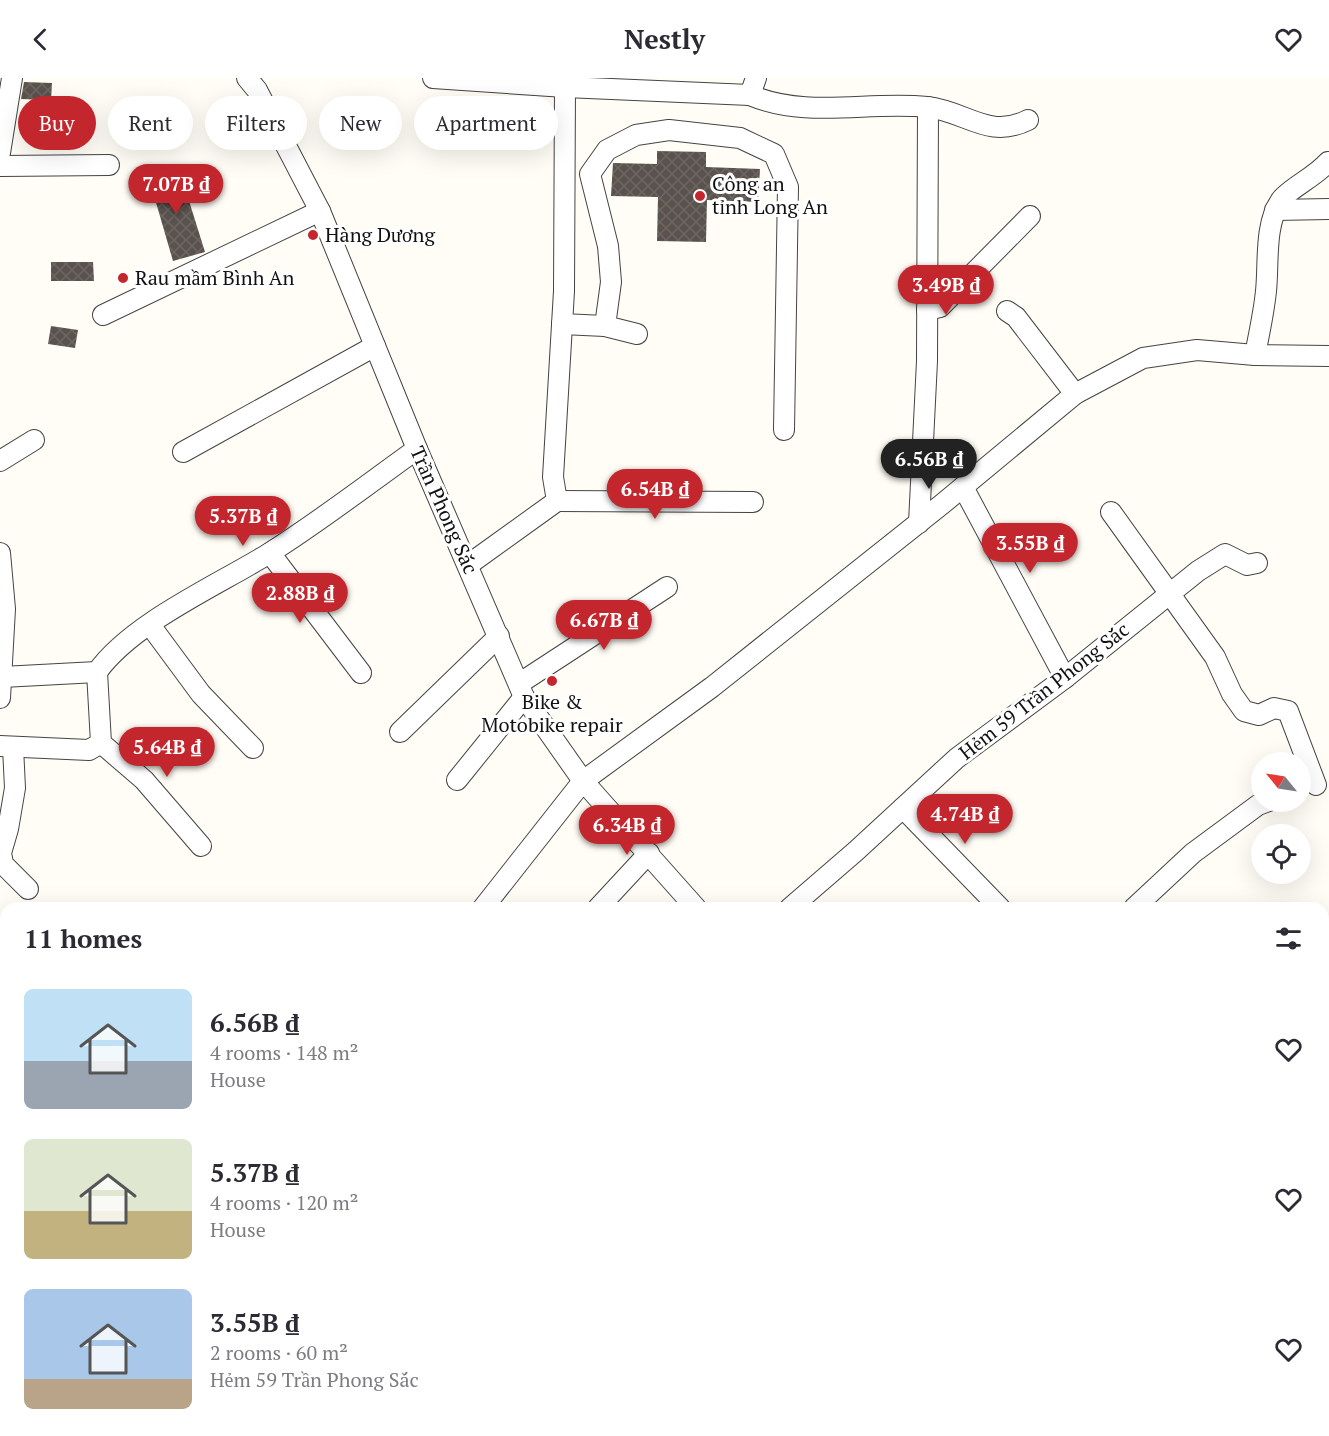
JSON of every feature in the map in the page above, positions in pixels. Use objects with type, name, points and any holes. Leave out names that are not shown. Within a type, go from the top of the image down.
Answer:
[{"type":"street","points":[[0,153],[12,78]]},
{"type":"street","name":"Trần Phong Sắc","points":[[247,78],[257,90],[320,211],[417,449],[522,690],[583,781],[691,902]]},
{"type":"street","points":[[433,78],[494,80],[565,87],[753,86],[769,103],[803,108],[928,107],[997,128],[1012,128],[1028,120]]},
{"type":"street","points":[[557,501],[553,477],[562,324],[565,87]]},
{"type":"street","points":[[919,523],[927,310],[928,107]]},
{"type":"street","points":[[605,326],[611,282],[609,258],[590,174],[607,150],[636,135],[669,130],[740,138],[774,154],[788,188],[784,430]]},
{"type":"street","points":[[1255,355],[1266,292],[1269,241],[1275,210],[1282,198],[1319,172],[1328,162]]},
{"type":"street","points":[[0,166],[110,165]]},
{"type":"street","points":[[1275,210],[1329,209]]},
{"type":"street","points":[[103,315],[320,211]]},
{"type":"street","points":[[927,310],[940,307],[1030,216]]},
{"type":"street","points":[[1008,311],[1016,317],[1075,394]]},
{"type":"street","points":[[562,324],[605,326],[637,334]]},
{"type":"street","points":[[183,452],[375,346]]},
{"type":"street","points":[[488,902],[583,781],[712,687],[919,523],[1075,394],[1143,358],[1197,350],[1255,355],[1329,356]]},
{"type":"street","points":[[0,461],[34,440]]},
{"type":"street","points":[[201,846],[144,780],[101,743],[97,672],[110,655],[150,626],[270,553],[417,449]]},
{"type":"street","points":[[963,487],[1065,678]]},
{"type":"street","points":[[468,565],[557,501],[753,502]]},
{"type":"street","points":[[1111,512],[1215,657],[1244,711],[1259,715],[1274,708],[1288,711],[1315,787]]},
{"type":"street","points":[[0,553],[5,609],[0,698]]},
{"type":"street","points":[[270,553],[361,673]]},
{"type":"street","name":"Hẻm 59 Trần Phong Sắc","points":[[797,902],[957,759],[1065,678],[1169,593],[1225,554],[1247,565],[1257,563]]},
{"type":"street","points":[[457,780],[522,690],[667,587]]},
{"type":"street","points":[[150,626],[201,694],[253,748]]},
{"type":"street","points":[[400,732],[499,636]]},
{"type":"street","points":[[2,677],[97,672]]},
{"type":"street","points":[[28,889],[3,864],[1,853],[15,788],[6,747],[88,750],[101,743]]},
{"type":"street","points":[[903,808],[994,902]]},
{"type":"street","points":[[1140,902],[1193,853],[1251,810]]},
{"type":"street","points":[[604,902],[649,853]]},
{"type":"building","points":[[24,82],[52,83],[51,96],[22,96]]},
{"type":"building","name":"Công an tỉnh Long An","points":[[657,151],[706,152],[706,167],[760,169],[758,202],[707,200],[706,242],[657,241],[658,197],[611,196],[613,163],[657,164]]},
{"type":"building","points":[[180,172],[205,252],[173,261],[148,175]]},
{"type":"building","points":[[51,262],[93,262],[94,281],[51,281]]},
{"type":"building","points":[[51,326],[78,330],[75,348],[48,344]]},
{"type":"place","name":"Công an tỉnh Long An","points":[[700,196]]},
{"type":"place","name":"Hàng Dương","points":[[313,235]]},
{"type":"place","name":"Rau mầm Bình An","points":[[123,278]]},
{"type":"place","name":"Bike & Motobike repair","points":[[552,681]]}]
